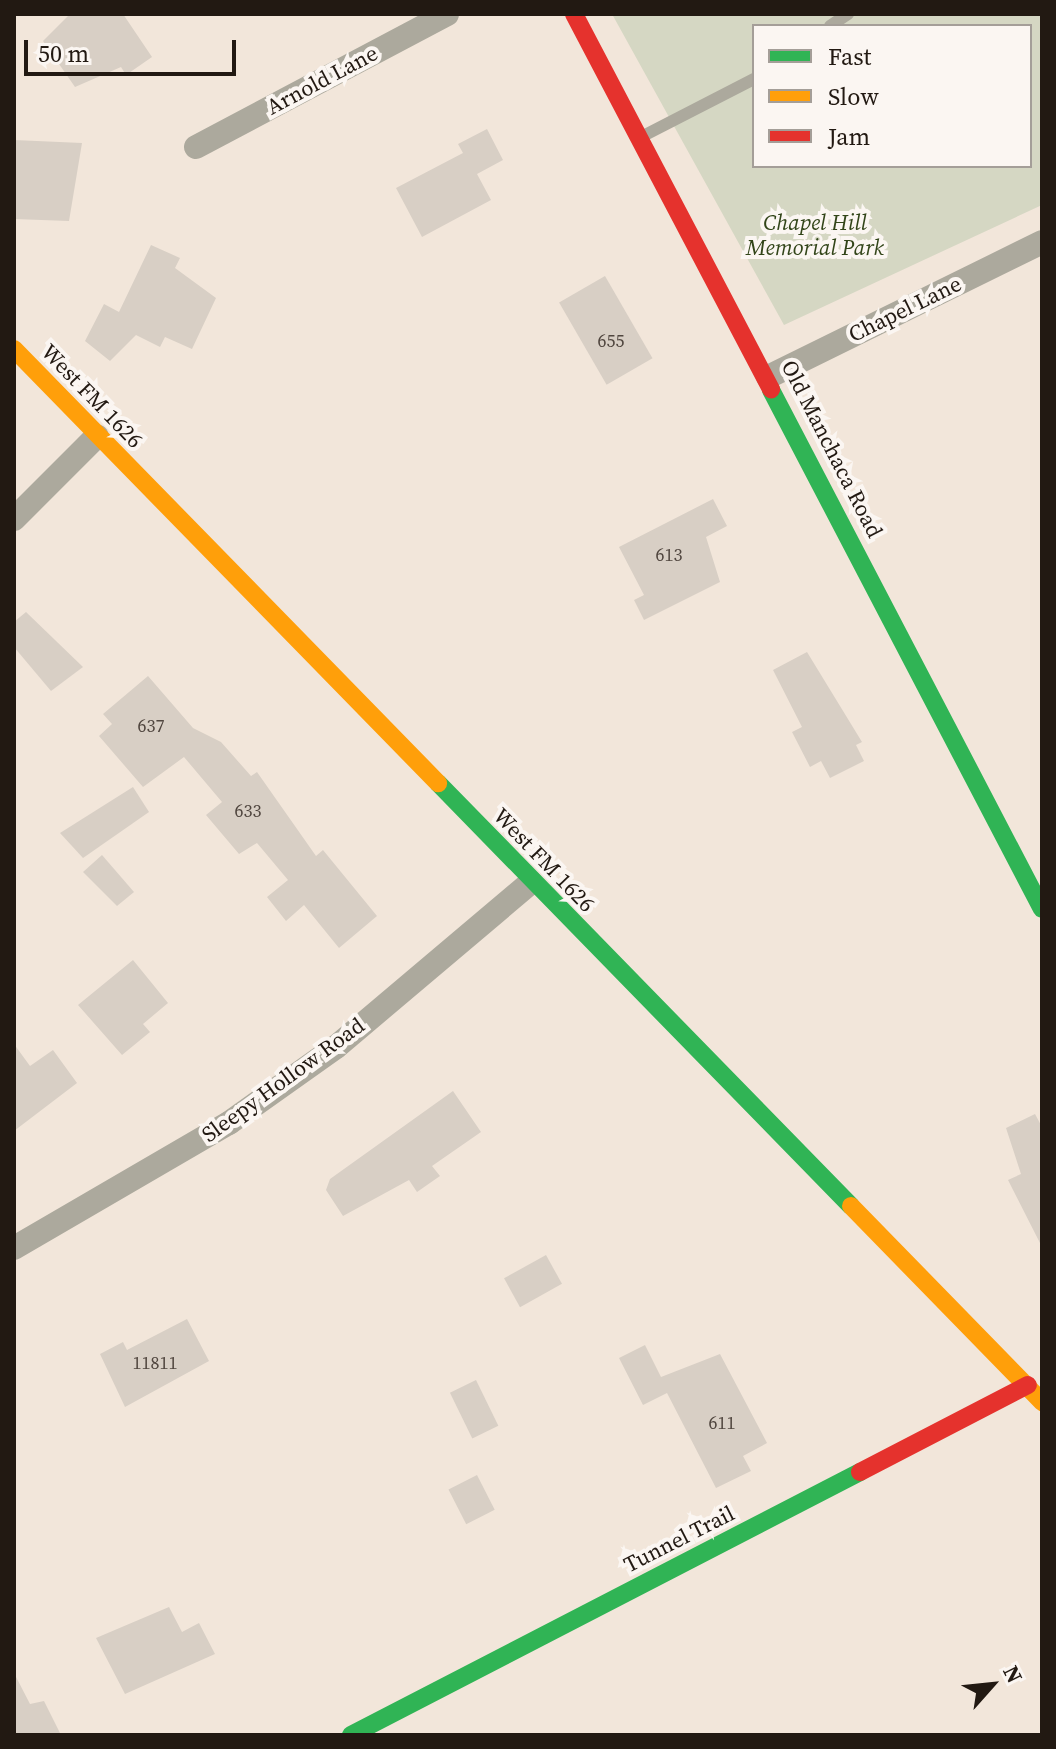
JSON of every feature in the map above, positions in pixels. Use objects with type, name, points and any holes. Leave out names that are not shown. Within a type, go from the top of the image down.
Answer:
[{"type":"street","name":"Arnold Lane","points":[[196,147],[447,14]]},
{"type":"street","name":"Old Manchaca Road","points":[[574,14],[768,377],[1042,909]]},
{"type":"street","name":"Chapel Lane","points":[[768,377],[1042,242]]},
{"type":"street","name":"West FM 1626","points":[[14,349],[1042,1402]]},
{"type":"street","points":[[14,519],[97,436]]},
{"type":"street","name":"Sleepy Hollow Road","points":[[14,1248],[229,1123],[336,1047],[531,882]]},
{"type":"street","name":"Tunnel Trail","points":[[351,1735],[1028,1385]]},
{"type":"lane","points":[[640,138],[752,80]]},
{"type":"green space","name":"Chapel Hill Memorial Park","points":[[612,14],[1042,14],[1042,205],[784,325]]},
{"type":"building","points":[[70,14],[123,14],[152,57],[126,75],[121,67],[75,87],[43,41]]},
{"type":"building","points":[[487,129],[503,160],[477,174],[491,200],[422,237],[396,188],[463,153],[458,144]]},
{"type":"building","points":[[14,140],[82,143],[69,221],[14,219]]},
{"type":"building","points":[[151,245],[180,258],[175,268],[216,298],[192,349],[165,337],[160,347],[136,335],[110,361],[85,341],[104,304],[119,312]]},
{"type":"building","points":[[605,276],[652,358],[607,385],[559,302]]},
{"type":"building","points":[[713,499],[727,526],[706,537],[720,582],[644,620],[634,600],[644,595],[619,547]]},
{"type":"building","points":[[26,612],[83,667],[51,691],[14,647],[14,622]]},
{"type":"building","points":[[807,652],[862,742],[856,745],[864,761],[830,778],[821,761],[810,767],[792,732],[802,727],[773,670]]},
{"type":"building","points":[[148,676],[193,728],[221,742],[251,776],[257,772],[316,856],[323,850],[377,916],[339,948],[304,905],[286,921],[267,897],[288,880],[257,843],[239,854],[206,815],[222,802],[184,757],[143,787],[99,736],[112,724],[103,714]]},
{"type":"building","points":[[133,787],[149,812],[83,858],[60,833]]},
{"type":"building","points":[[102,855],[134,892],[117,906],[83,872]]},
{"type":"building","points":[[133,960],[168,1003],[143,1024],[150,1032],[122,1055],[78,1005]]},
{"type":"building","points":[[14,1044],[30,1066],[53,1050],[77,1083],[14,1131]]},
{"type":"building","points":[[453,1091],[481,1132],[432,1166],[440,1176],[417,1192],[409,1180],[343,1216],[326,1190],[330,1179]]},
{"type":"building","points":[[1035,1114],[1042,1127],[1042,1247],[1008,1180],[1021,1174],[1006,1128]]},
{"type":"building","points":[[546,1255],[562,1284],[520,1307],[504,1278]]},
{"type":"building","points":[[187,1319],[209,1361],[125,1407],[100,1354],[123,1342],[127,1350]]},
{"type":"building","points":[[645,1345],[661,1377],[720,1354],[767,1443],[743,1456],[751,1471],[716,1488],[667,1393],[643,1405],[619,1358]]},
{"type":"building","points":[[476,1380],[498,1426],[472,1439],[450,1393]]},
{"type":"building","points":[[477,1475],[495,1510],[466,1524],[448,1490]]},
{"type":"building","points":[[169,1607],[182,1632],[199,1623],[215,1654],[125,1694],[96,1638]]},
{"type":"building","points":[[14,1673],[30,1704],[44,1701],[61,1735],[14,1735]]},
{"type":"traffic: fast","points":[[771,390],[1042,909]]},
{"type":"traffic: fast","points":[[438,783],[851,1206]]},
{"type":"traffic: fast","points":[[351,1735],[860,1472]]},
{"type":"traffic: slow","points":[[14,349],[438,783]]},
{"type":"traffic: slow","points":[[851,1206],[1042,1402]]},
{"type":"traffic: jam","points":[[574,14],[771,390]]},
{"type":"traffic: jam","points":[[860,1472],[1028,1385]]}]
